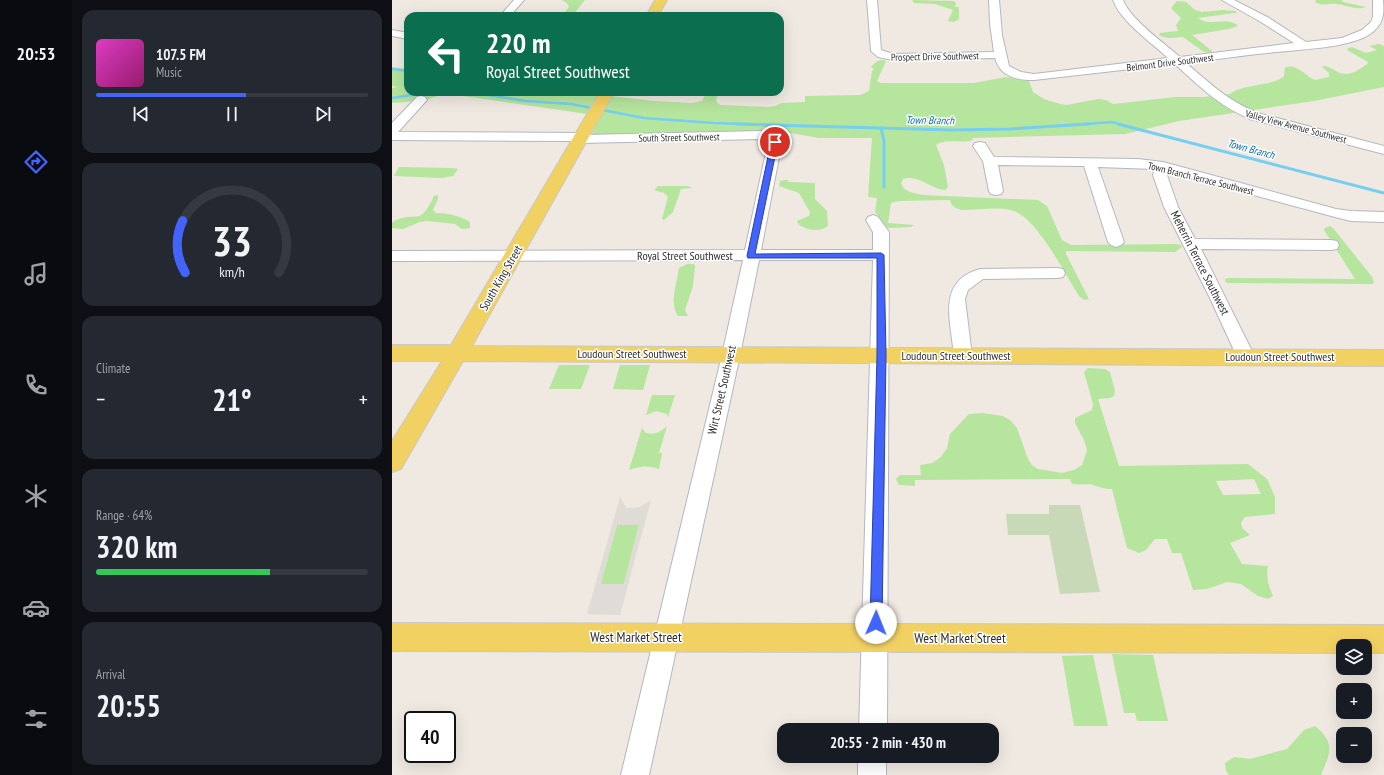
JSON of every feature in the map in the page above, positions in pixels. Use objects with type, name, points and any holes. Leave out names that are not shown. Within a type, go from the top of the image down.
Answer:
[{"type":"main road","points":[[654,12],[661,0]]},
{"type":"main road","name":"South King Street","points":[[392,462],[457,354],[601,103]]},
{"type":"main road","name":"Loudoun Street Southwest","points":[[392,353],[1384,358]]},
{"type":"main road","name":"West Market Street","points":[[392,637],[1384,639]]},
{"type":"street","points":[[508,12],[519,0]]},
{"type":"street","name":"Prospect Drive Southwest","points":[[872,0],[876,51],[882,55],[893,57],[1000,55]]},
{"type":"street","name":"Belmont Drive Southwest","points":[[994,0],[993,12],[1002,65],[1010,72],[1017,75],[1034,77],[1343,41],[1363,35],[1377,24],[1381,14],[1381,8],[1378,0]]},
{"type":"street","name":"Valley View Avenue Southwest","points":[[1118,0],[1121,8],[1132,20],[1177,61],[1217,96],[1244,112],[1384,150]]},
{"type":"street","points":[[1227,0],[1265,20],[1305,46]]},
{"type":"street","points":[[392,33],[404,35]]},
{"type":"street","points":[[392,131],[421,100]]},
{"type":"street","name":"South Street Southwest","points":[[392,136],[581,138],[761,135],[768,136],[775,142]]},
{"type":"street","name":"Wirt Street Southwest","points":[[635,775],[731,355],[775,142]]},
{"type":"street","points":[[980,146],[990,161],[996,190]]},
{"type":"street","name":"Town Branch Terrace Southwest","points":[[990,161],[1138,163],[1163,166],[1335,213],[1351,216],[1384,217]]},
{"type":"street","points":[[1090,163],[1116,242]]},
{"type":"street","name":"Meherrin Terrace Southwest","points":[[1163,166],[1160,175],[1171,207],[1217,296],[1246,357]]},
{"type":"street","points":[[873,220],[881,232],[881,355],[873,723]]},
{"type":"street","points":[[1189,244],[1331,245]]},
{"type":"street","name":"Royal Street Southwest","points":[[392,256],[881,255]]},
{"type":"street","points":[[962,356],[957,299],[961,288],[966,283],[980,274],[1056,273]]},
{"type":"street","points":[[872,763],[872,775]]},
{"type":"green space","points":[[562,0],[585,0],[576,12],[565,12],[569,7],[567,3]]},
{"type":"green space","points":[[912,0],[954,1],[956,3],[955,7],[959,7],[959,19],[954,22],[948,21],[953,10],[935,4],[914,3]]},
{"type":"green space","points":[[1316,0],[1342,0],[1343,2],[1366,7],[1359,8],[1337,4],[1323,5],[1315,2]]},
{"type":"green space","points":[[1177,1],[1186,2],[1195,10],[1202,12],[1223,10],[1235,11],[1237,12],[1198,18],[1208,22],[1223,21],[1233,23],[1238,26],[1229,29],[1192,35],[1212,51],[1211,53],[1204,52],[1183,37],[1162,37],[1159,35],[1160,33],[1178,31],[1176,25],[1181,18],[1171,8]]},
{"type":"green space","points":[[1379,44],[1384,46],[1384,87],[1314,101],[1179,121],[1125,134],[972,138],[973,140],[969,141],[944,142],[936,145],[944,165],[948,187],[945,190],[939,189],[914,178],[903,179],[901,183],[906,190],[923,195],[1038,200],[1047,206],[1062,240],[1071,245],[1181,245],[1182,247],[1175,252],[1066,251],[1066,254],[1089,299],[1084,300],[1079,296],[1059,262],[1041,236],[1023,216],[1014,211],[995,208],[962,210],[954,207],[950,200],[899,201],[891,203],[888,223],[914,225],[911,227],[887,228],[875,212],[877,198],[868,197],[872,138],[819,138],[779,131],[776,128],[764,128],[761,132],[595,136],[592,134],[601,116],[463,96],[611,96],[654,101],[692,103],[702,101],[705,96],[717,96],[716,101],[720,105],[767,107],[782,103],[805,102],[805,96],[860,95],[869,91],[872,71],[874,69],[871,67],[877,61],[881,60],[886,61],[877,81],[881,83],[974,83],[1006,77],[1029,81],[1033,92],[1044,99],[1060,104],[1067,105],[1098,99],[1106,100],[1113,104],[1176,97],[1204,97],[1230,94],[1242,89],[1279,80],[1284,76],[1285,68],[1289,67],[1297,68],[1315,80],[1329,77],[1329,73],[1322,67],[1325,66],[1340,73],[1347,74],[1355,72],[1368,62],[1347,50],[1348,48],[1352,47],[1366,53],[1377,50],[1369,46]]},
{"type":"green space","points":[[392,67],[404,68],[404,96],[438,96],[411,102],[392,103],[392,88],[398,87],[392,86]]},
{"type":"green space","points":[[399,167],[458,169],[453,176],[441,178],[394,176]]},
{"type":"green space","points":[[788,180],[788,182],[815,183],[815,199],[827,211],[828,226],[820,230],[813,230],[799,225],[797,221],[809,216],[810,212],[799,193],[779,186],[780,181]]},
{"type":"green space","points":[[658,186],[687,186],[693,188],[681,189],[673,212],[664,220],[662,219],[668,197],[664,193],[654,190]]},
{"type":"green space","points":[[438,195],[438,199],[433,210],[436,213],[454,215],[462,218],[470,222],[470,228],[462,229],[455,224],[427,221],[420,222],[403,229],[392,228],[392,223],[394,221],[421,215],[425,212],[434,196]]},
{"type":"green space","points":[[1330,226],[1372,277],[1374,282],[1373,284],[1227,283],[1225,281],[1225,279],[1229,278],[1355,279],[1324,230]]},
{"type":"green space","points":[[687,264],[694,264],[695,266],[693,286],[685,310],[688,316],[678,316],[674,305],[675,286],[679,268]]},
{"type":"green space","points":[[559,365],[590,365],[581,389],[549,389]]},
{"type":"green space","points":[[620,365],[650,365],[643,390],[613,389]]},
{"type":"green space","points":[[1088,368],[1105,369],[1110,372],[1115,391],[1114,396],[1110,398],[1098,399],[1119,466],[1248,464],[1267,479],[1275,497],[1275,514],[1245,517],[1241,523],[1242,528],[1250,535],[1230,543],[1242,564],[1268,566],[1268,581],[1273,596],[1268,599],[1258,596],[1241,584],[1227,582],[1207,589],[1193,590],[1181,553],[1172,553],[1167,539],[1155,539],[1146,550],[1139,553],[1127,548],[1112,489],[1090,485],[1072,484],[1070,479],[915,480],[915,486],[899,485],[896,479],[900,475],[921,475],[920,465],[932,463],[941,457],[947,448],[950,434],[969,414],[982,413],[1003,416],[1011,421],[1017,428],[1028,459],[1032,465],[1038,469],[1062,473],[1074,470],[1082,465],[1087,450],[1084,440],[1075,423],[1075,418],[1092,410],[1093,404],[1084,372]],"holes":[[[1254,479],[1261,494],[1223,495],[1216,481]]]},
{"type":"green space","points":[[652,395],[675,395],[668,417],[667,414],[656,411],[646,415]]},
{"type":"green space","points":[[667,426],[659,453],[662,453],[659,469],[644,466],[629,470],[642,428],[646,433],[652,434]]},
{"type":"green space","points":[[1049,505],[1080,505],[1100,592],[1060,594],[1049,535],[1008,535],[1006,514],[1049,514]]},
{"type":"green space","points":[[617,525],[639,525],[624,584],[600,584]]},
{"type":"green space","points":[[1112,654],[1153,655],[1168,721],[1137,721],[1135,713],[1124,713]]},
{"type":"green space","points":[[1093,655],[1108,726],[1074,726],[1062,656]]},
{"type":"green space","points":[[1315,726],[1326,738],[1329,749],[1329,754],[1321,775],[1229,775],[1226,771],[1225,763],[1234,757],[1250,759],[1287,749],[1304,730]]},
{"type":"shaded area","points":[[620,497],[626,508],[640,507],[651,500],[620,615],[587,614]],"holes":[[[617,525],[639,525],[624,584],[601,584]]]},
{"type":"waterway","name":"Town Branch","points":[[392,69],[404,70]]},
{"type":"waterway","points":[[392,98],[405,96]]},
{"type":"waterway","name":"Town Branch","points":[[494,96],[526,101],[571,104],[644,118],[763,125]]},
{"type":"waterway","name":"Town Branch","points":[[1076,125],[1112,122],[1122,125]]},
{"type":"waterway","name":"Town Branch","points":[[736,124],[763,125]]},
{"type":"waterway","name":"Town Branch","points":[[1076,125],[1088,124]]},
{"type":"waterway","name":"Town Branch","points":[[1118,124],[1384,193]]},
{"type":"waterway","name":"Town Branch","points":[[763,125],[881,128]]},
{"type":"waterway","name":"Town Branch","points":[[763,125],[770,125]]},
{"type":"waterway","name":"Town Branch","points":[[881,128],[952,130],[1010,129],[1076,125]]},
{"type":"waterway","points":[[881,128],[884,141],[884,187]]},
{"type":"route","points":[[775,142],[751,256],[881,255],[881,355],[876,623]]}]
